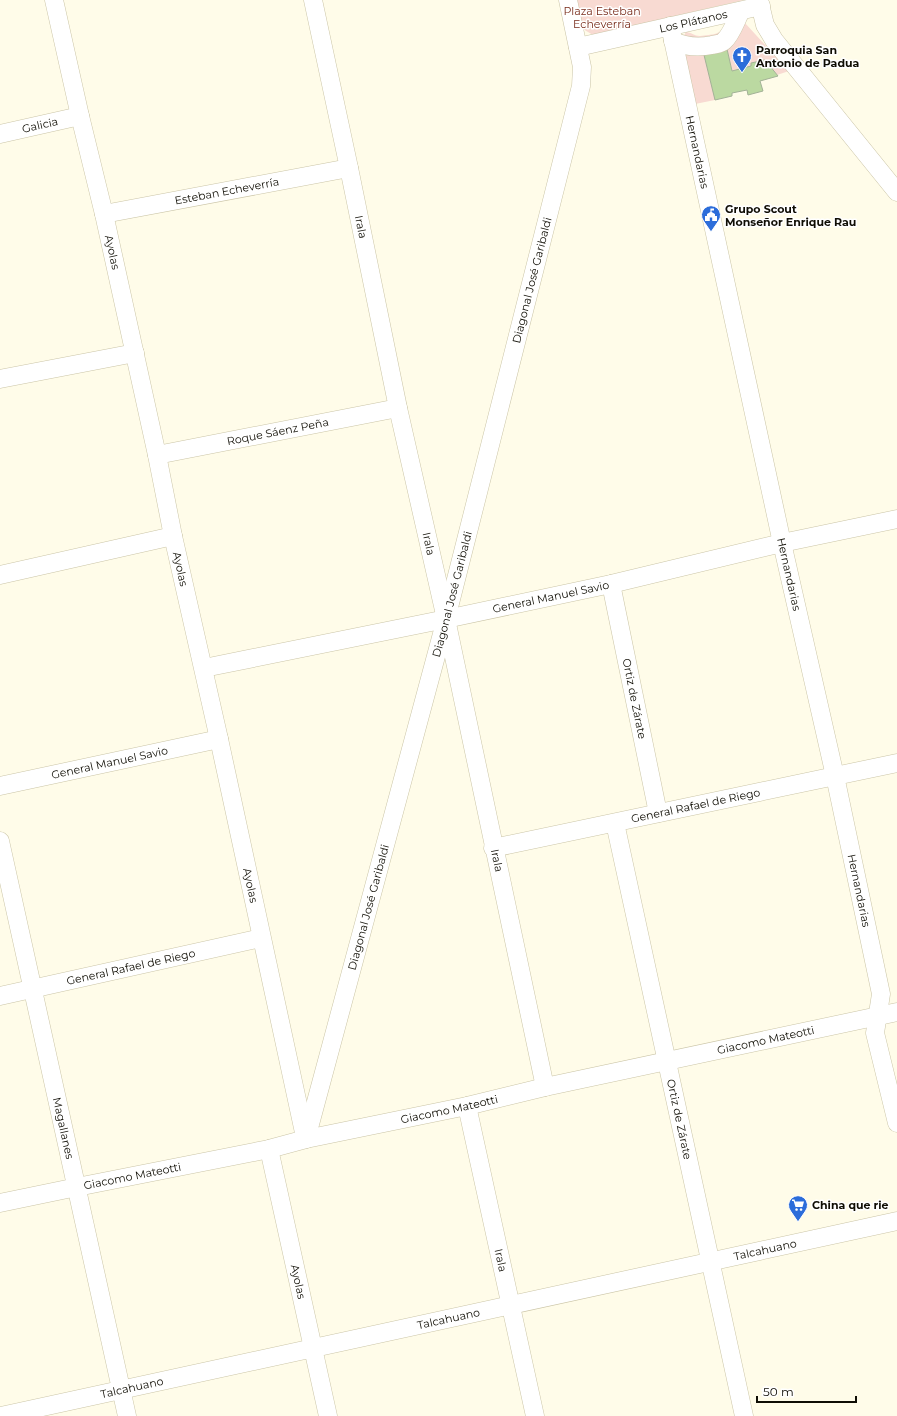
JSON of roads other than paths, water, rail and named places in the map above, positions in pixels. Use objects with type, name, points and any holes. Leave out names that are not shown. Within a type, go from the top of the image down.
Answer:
[{"type":"street","name":"Ayolas","points":[[54,0],[135,353],[173,536],[204,668],[261,938],[306,1139]]},
{"type":"street","name":"Irala","points":[[313,0],[398,408],[446,619],[493,848],[545,1087]]},
{"type":"street","points":[[568,0],[578,47]]},
{"type":"street","points":[[760,3],[765,25],[774,40],[897,192]]},
{"type":"street","name":"Los Plátanos","points":[[578,47],[671,33],[741,11],[760,3]]},
{"type":"street","points":[[671,33],[682,45],[702,47],[721,43],[727,37],[741,11]]},
{"type":"street","name":"Hernandarias","points":[[671,33],[782,543],[836,776],[881,994],[875,1033],[897,1123]]},
{"type":"street","name":"Diagonal José Garibaldi","points":[[306,1139],[446,619],[581,86],[582,67],[578,47]]},
{"type":"street","name":"Galicia","points":[[0,134],[80,116]]},
{"type":"street","name":"Esteban Echeverría","points":[[104,214],[349,168]]},
{"type":"street","points":[[0,379],[135,353]]},
{"type":"street","name":"Roque Sáenz Peña","points":[[157,455],[398,408]]},
{"type":"street","name":"General Manuel Savio","points":[[204,668],[611,584],[782,543],[897,519]]},
{"type":"street","points":[[0,575],[173,536]]},
{"type":"street","name":"Ortiz de Zárate","points":[[611,584],[658,814]]},
{"type":"street","name":"General Manuel Savio","points":[[0,786],[219,739]]},
{"type":"street","name":"General Rafael de Riego","points":[[493,848],[897,764]]},
{"type":"street","name":"Ortiz de Zárate","points":[[615,823],[744,1416]]},
{"type":"street","name":"Magallanes","points":[[0,841],[127,1416]]},
{"type":"street","name":"General Rafael de Riego","points":[[0,996],[261,938]]},
{"type":"street","name":"Giacomo Mateotti","points":[[0,1204],[76,1187],[269,1149],[306,1139],[467,1106],[545,1087],[897,1012]]},
{"type":"street","name":"Irala","points":[[467,1106],[535,1416]]},
{"type":"street","name":"Ayolas","points":[[269,1149],[328,1416]]},
{"type":"street","name":"Talcahuano","points":[[1,1416],[897,1221]]},
{"type":"place","name":"Parroquia San Antonio de Padua","points":[[742,73]]},
{"type":"place","name":"Grupo Scout Monseñor Enrique Rau","points":[[711,232]]},
{"type":"place","name":"China que rie","points":[[798,1222]]},
{"type":"park label","name":"Plaza Esteban Echeverría","points":[[602,17]]}]
